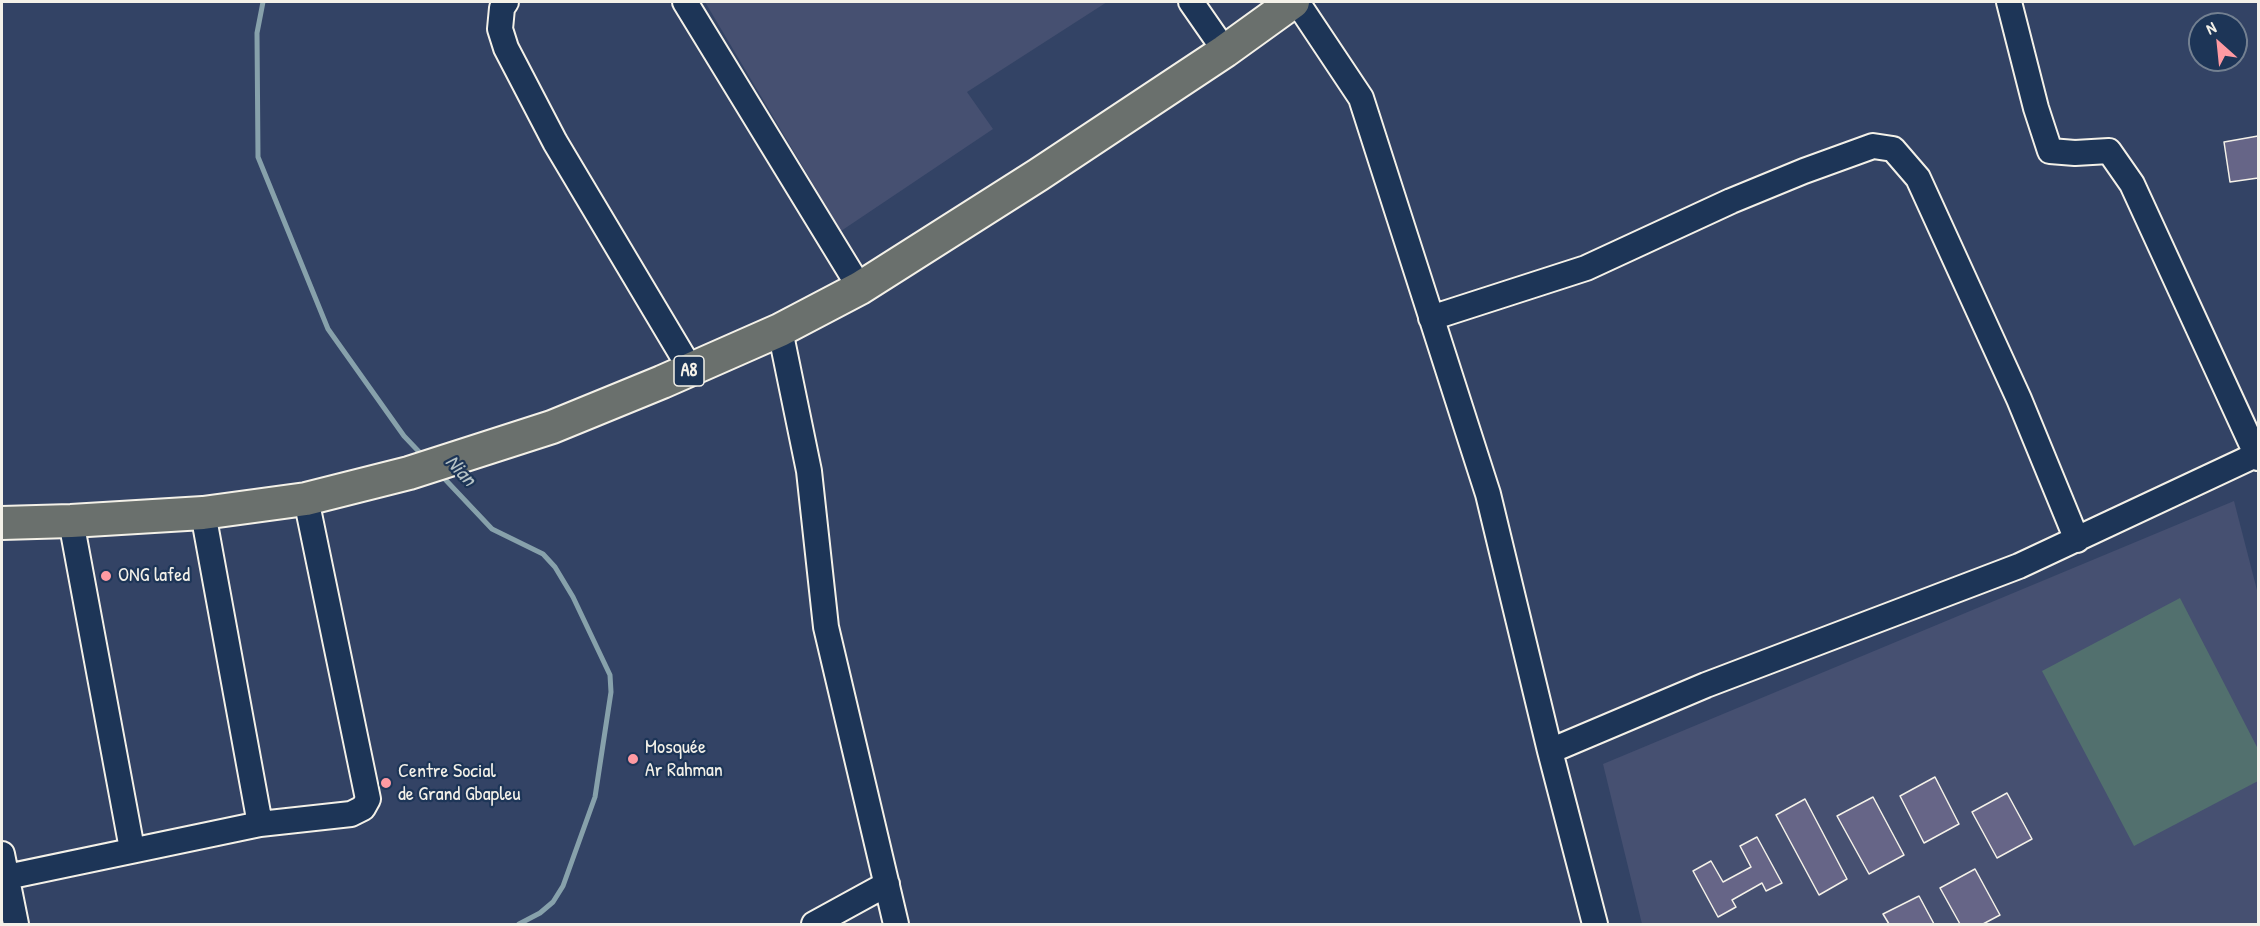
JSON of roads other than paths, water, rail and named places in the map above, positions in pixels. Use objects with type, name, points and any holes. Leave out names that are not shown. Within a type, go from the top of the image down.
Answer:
[{"type":"main road","name":"A8","points":[[2,523],[203,513],[306,499],[410,473],[552,427],[780,330],[860,288],[1038,175],[1295,2]]},
{"type":"street","points":[[506,2],[502,8],[500,29],[506,48],[555,142],[691,369]]},
{"type":"street","points":[[685,2],[860,288]]},
{"type":"street","points":[[1191,2],[1225,51]]},
{"type":"street","points":[[1295,2],[1361,98],[1488,494],[1550,751],[1595,924]]},
{"type":"street","points":[[1550,751],[1706,685],[2019,566],[2258,456],[2132,184],[2109,151],[2075,153],[2050,151],[2036,108],[2009,2]]},
{"type":"street","points":[[1431,318],[1586,268],[1731,201],[1814,167],[1873,146],[1893,149],[1918,178],[2019,399],[2077,540]]},
{"type":"street","points":[[780,330],[809,471],[826,627],[896,924]]},
{"type":"street","points":[[16,924],[3,869],[132,849],[260,824],[351,814],[363,808],[368,800],[306,499]]},
{"type":"street","points":[[203,513],[260,824]]},
{"type":"street","points":[[71,521],[132,849]]},
{"type":"street","points":[[814,924],[887,884]]},
{"type":"waterway","name":"Nian","points":[[263,2],[257,33],[258,157],[328,329],[404,436],[424,457]]},
{"type":"waterway","name":"Nian","points":[[441,475],[492,529],[543,554],[555,567],[573,597],[610,675],[611,692],[595,797],[563,886],[553,902],[540,913],[519,924]]},
{"type":"place","name":"ONG lafed","points":[[106,576]]},
{"type":"place","name":"Mosquée Ar Rahman","points":[[633,759]]},
{"type":"place","name":"Centre Social de Grand Gbapleu","points":[[386,783]]}]
